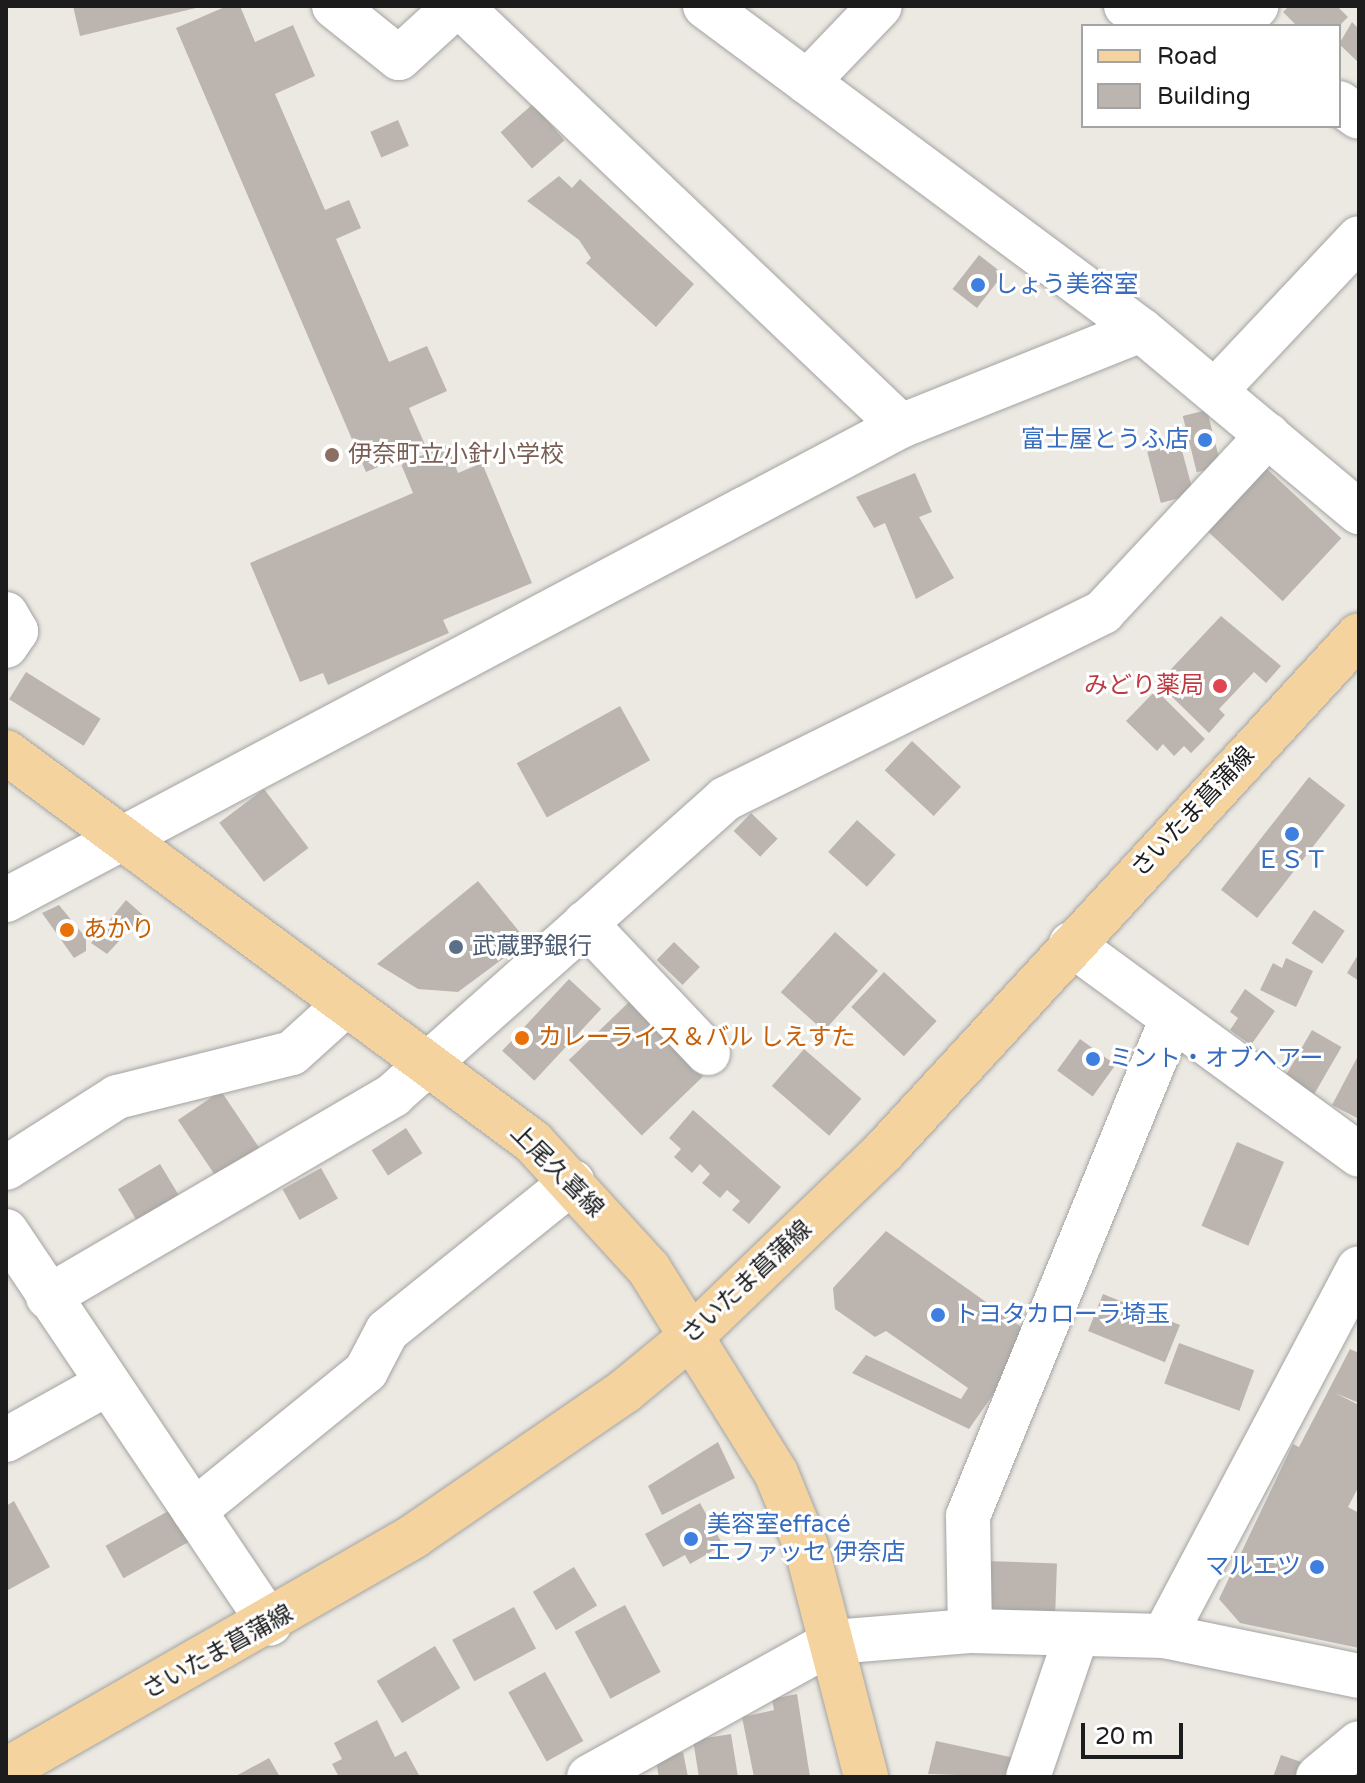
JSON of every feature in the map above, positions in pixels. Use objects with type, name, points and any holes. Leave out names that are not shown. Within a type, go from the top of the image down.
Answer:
[{"type":"main road","name":"さいたま菖蒲線","points":[[6,1770],[270,1624],[529,1461],[695,1333],[884,1151],[1071,944],[1359,635]]},
{"type":"main road","name":"上尾久喜線","points":[[6,752],[345,1005],[428,1061],[572,1182],[695,1333],[776,1473],[806,1546],[866,1777]]},
{"type":"street","points":[[334,6],[399,58],[458,6],[901,426]]},
{"type":"street","points":[[705,6],[1141,330],[1359,512]]},
{"type":"street","points":[[807,82],[880,6]]},
{"type":"street","points":[[1126,6],[1210,24]]},
{"type":"street","points":[[1239,24],[1256,6]]},
{"type":"street","points":[[1341,104],[1359,117]]},
{"type":"street","points":[[1215,391],[1359,238]]},
{"type":"street","points":[[6,900],[901,426],[1141,330]]},
{"type":"street","points":[[48,1297],[393,1095],[725,799],[1103,612],[1268,435]]},
{"type":"street","points":[[6,614],[16,631],[6,646]]},
{"type":"street","points":[[585,923],[708,1053]]},
{"type":"street","points":[[1071,944],[1359,1155]]},
{"type":"street","points":[[6,1168],[117,1097],[292,1053],[345,1005]]},
{"type":"street","points":[[970,1631],[968,1516],[1172,1018]]},
{"type":"street","points":[[194,1511],[366,1371],[387,1331],[572,1182]]},
{"type":"street","points":[[6,1231],[105,1385],[270,1624]]},
{"type":"street","points":[[1164,1636],[1359,1268]]},
{"type":"street","points":[[6,1440],[105,1385]]},
{"type":"street","points":[[600,1774],[833,1642],[970,1631],[1164,1636],[1359,1676]]},
{"type":"street","points":[[1028,1777],[1077,1634]]},
{"type":"street","points":[[1318,1777],[1359,1743]]},
{"type":"building","points":[[73,6],[200,6],[200,7],[80,36]]},
{"type":"building","points":[[227,6],[240,6],[255,42],[293,25],[315,76],[275,94],[325,210],[349,200],[361,228],[336,239],[389,362],[427,346],[447,391],[409,408],[426,447],[366,472],[176,28]]},
{"type":"building","points":[[1289,6],[1337,6],[1348,17],[1341,24],[1295,24],[1283,12]]},
{"type":"building","points":[[1352,22],[1359,29],[1359,63],[1341,46]]},
{"type":"building","points":[[533,104],[564,140],[532,168],[501,132]]},
{"type":"building","points":[[398,120],[409,146],[381,157],[370,132]]},
{"type":"building","points":[[559,176],[572,188],[580,179],[694,284],[656,327],[586,263],[591,258],[579,240],[527,201]]},
{"type":"building","points":[[979,255],[1003,274],[977,308],[953,289]]},
{"type":"building","points":[[1207,410],[1221,466],[1197,472],[1183,416]]},
{"type":"building","points":[[1180,443],[1194,494],[1161,503],[1147,452]]},
{"type":"building","points":[[447,445],[458,473],[482,463],[532,583],[443,620],[449,633],[328,685],[323,673],[300,682],[250,563],[413,493],[401,464]]},
{"type":"building","points":[[1266,468],[1341,538],[1283,601],[1207,531]]},
{"type":"building","points":[[915,473],[932,512],[919,517],[954,578],[916,599],[885,523],[874,528],[856,497]]},
{"type":"building","points":[[1221,616],[1281,666],[1266,683],[1254,672],[1219,709],[1225,715],[1209,733],[1158,683]]},
{"type":"building","points":[[26,672],[101,719],[84,746],[9,699]]},
{"type":"building","points":[[1156,690],[1205,739],[1191,753],[1184,746],[1174,756],[1163,744],[1157,751],[1126,721]]},
{"type":"building","points":[[620,706],[650,760],[547,817],[517,763]]},
{"type":"building","points":[[912,741],[961,787],[934,816],[885,770]]},
{"type":"building","points":[[1309,777],[1345,805],[1257,918],[1221,890]]},
{"type":"building","points":[[264,789],[309,848],[264,882],[219,823]]},
{"type":"building","points":[[751,813],[778,839],[760,857],[734,831]]},
{"type":"building","points":[[857,820],[896,855],[867,887],[828,852]]},
{"type":"building","points":[[478,881],[527,941],[458,992],[418,989],[377,964]]},
{"type":"building","points":[[126,900],[143,915],[107,954],[91,943]]},
{"type":"building","points":[[59,905],[86,938],[86,951],[74,958],[42,913]]},
{"type":"building","points":[[1314,910],[1345,931],[1322,964],[1292,943]]},
{"type":"building","points":[[835,932],[878,971],[824,1031],[781,992]]},
{"type":"building","points":[[674,942],[700,967],[683,985],[657,960]]},
{"type":"building","points":[[1359,953],[1359,981],[1347,973]]},
{"type":"building","points":[[1286,958],[1313,971],[1296,1007],[1260,990],[1273,963],[1282,968]]},
{"type":"building","points":[[884,972],[937,1021],[904,1056],[851,1007]]},
{"type":"building","points":[[569,979],[601,1009],[534,1081],[502,1051]]},
{"type":"building","points":[[1245,989],[1275,1011],[1251,1045],[1230,1030],[1238,1018],[1230,1012]]},
{"type":"building","points":[[630,1001],[703,1077],[642,1136],[569,1060]]},
{"type":"building","points":[[1312,1030],[1341,1047],[1313,1096],[1284,1079]]},
{"type":"building","points":[[1080,1039],[1116,1065],[1093,1096],[1057,1071]]},
{"type":"building","points":[[804,1049],[861,1099],[829,1136],[772,1086]]},
{"type":"building","points":[[1359,1054],[1359,1119],[1332,1105]]},
{"type":"building","points":[[221,1091],[266,1157],[223,1186],[178,1120]]},
{"type":"building","points":[[693,1110],[781,1187],[749,1224],[732,1210],[740,1201],[727,1190],[720,1198],[702,1183],[710,1174],[700,1164],[692,1173],[674,1157],[681,1149],[669,1138]]},
{"type":"building","points":[[406,1128],[422,1153],[388,1175],[372,1150]]},
{"type":"building","points":[[1237,1142],[1284,1162],[1248,1246],[1201,1226]]},
{"type":"building","points":[[160,1164],[186,1208],[144,1233],[118,1189]]},
{"type":"building","points":[[321,1168],[338,1199],[299,1220],[283,1189]]},
{"type":"building","points":[[886,1231],[1034,1336],[969,1429],[852,1373],[866,1355],[961,1399],[968,1388],[886,1331],[875,1337],[835,1309],[833,1288]]},
{"type":"building","points":[[1103,1294],[1180,1325],[1165,1362],[1088,1331]]},
{"type":"building","points":[[1179,1343],[1254,1370],[1239,1411],[1164,1383]]},
{"type":"building","points":[[1350,1349],[1359,1353],[1359,1403],[1335,1393],[1359,1405],[1359,1486],[1348,1507],[1359,1513],[1359,1648],[1240,1623],[1219,1599],[1293,1444],[1299,1447]]},
{"type":"building","points":[[718,1442],[735,1478],[662,1515],[648,1486]]},
{"type":"building","points":[[14,1501],[50,1567],[8,1590],[6,1506]]},
{"type":"building","points":[[700,1503],[723,1545],[690,1564],[685,1555],[663,1567],[645,1534]]},
{"type":"building","points":[[172,1509],[190,1541],[123,1578],[106,1546]]},
{"type":"building","points":[[986,1561],[1057,1563],[1055,1611],[984,1609]]},
{"type":"building","points":[[574,1567],[597,1606],[556,1630],[533,1592]]},
{"type":"building","points":[[625,1605],[661,1672],[610,1699],[575,1632]]},
{"type":"building","points":[[514,1607],[536,1648],[474,1681],[452,1640]]},
{"type":"building","points":[[435,1646],[460,1688],[402,1723],[377,1681]]},
{"type":"building","points":[[545,1672],[583,1741],[547,1761],[508,1692]]},
{"type":"building","points":[[797,1694],[810,1777],[754,1777],[742,1717],[774,1710],[772,1699]]},
{"type":"building","points":[[377,1720],[395,1757],[406,1751],[420,1777],[339,1777],[332,1764],[342,1759],[334,1743]]},
{"type":"building","points":[[731,1734],[738,1777],[699,1777],[693,1740]]},
{"type":"building","points":[[936,1741],[1019,1759],[1015,1777],[928,1774]]},
{"type":"building","points":[[683,1752],[688,1777],[659,1777],[655,1758]]},
{"type":"building","points":[[1281,1755],[1310,1765],[1305,1777],[1273,1777]]},
{"type":"building","points":[[269,1758],[280,1777],[234,1777]]},
{"type":"place","name":"しょう美容室","points":[[978,285]]},
{"type":"place","name":"富士屋とうふ店","points":[[1205,440]]},
{"type":"place","name":"伊奈町立小針小学校","points":[[332,455]]},
{"type":"place","name":"みどり薬局","points":[[1220,686]]},
{"type":"place","name":"ＥＳＴ","points":[[1292,834]]},
{"type":"place","name":"あかり","points":[[67,930]]},
{"type":"place","name":"武蔵野銀行","points":[[456,947]]},
{"type":"place","name":"カレーライス＆バル しえすた","points":[[522,1038]]},
{"type":"place","name":"ミント・オブヘアー","points":[[1093,1059]]},
{"type":"place","name":"トヨタカローラ埼玉","points":[[938,1315]]},
{"type":"place","name":"美容室effacé エファッセ 伊奈店","points":[[691,1539]]},
{"type":"place","name":"マルエツ","points":[[1317,1567]]}]
